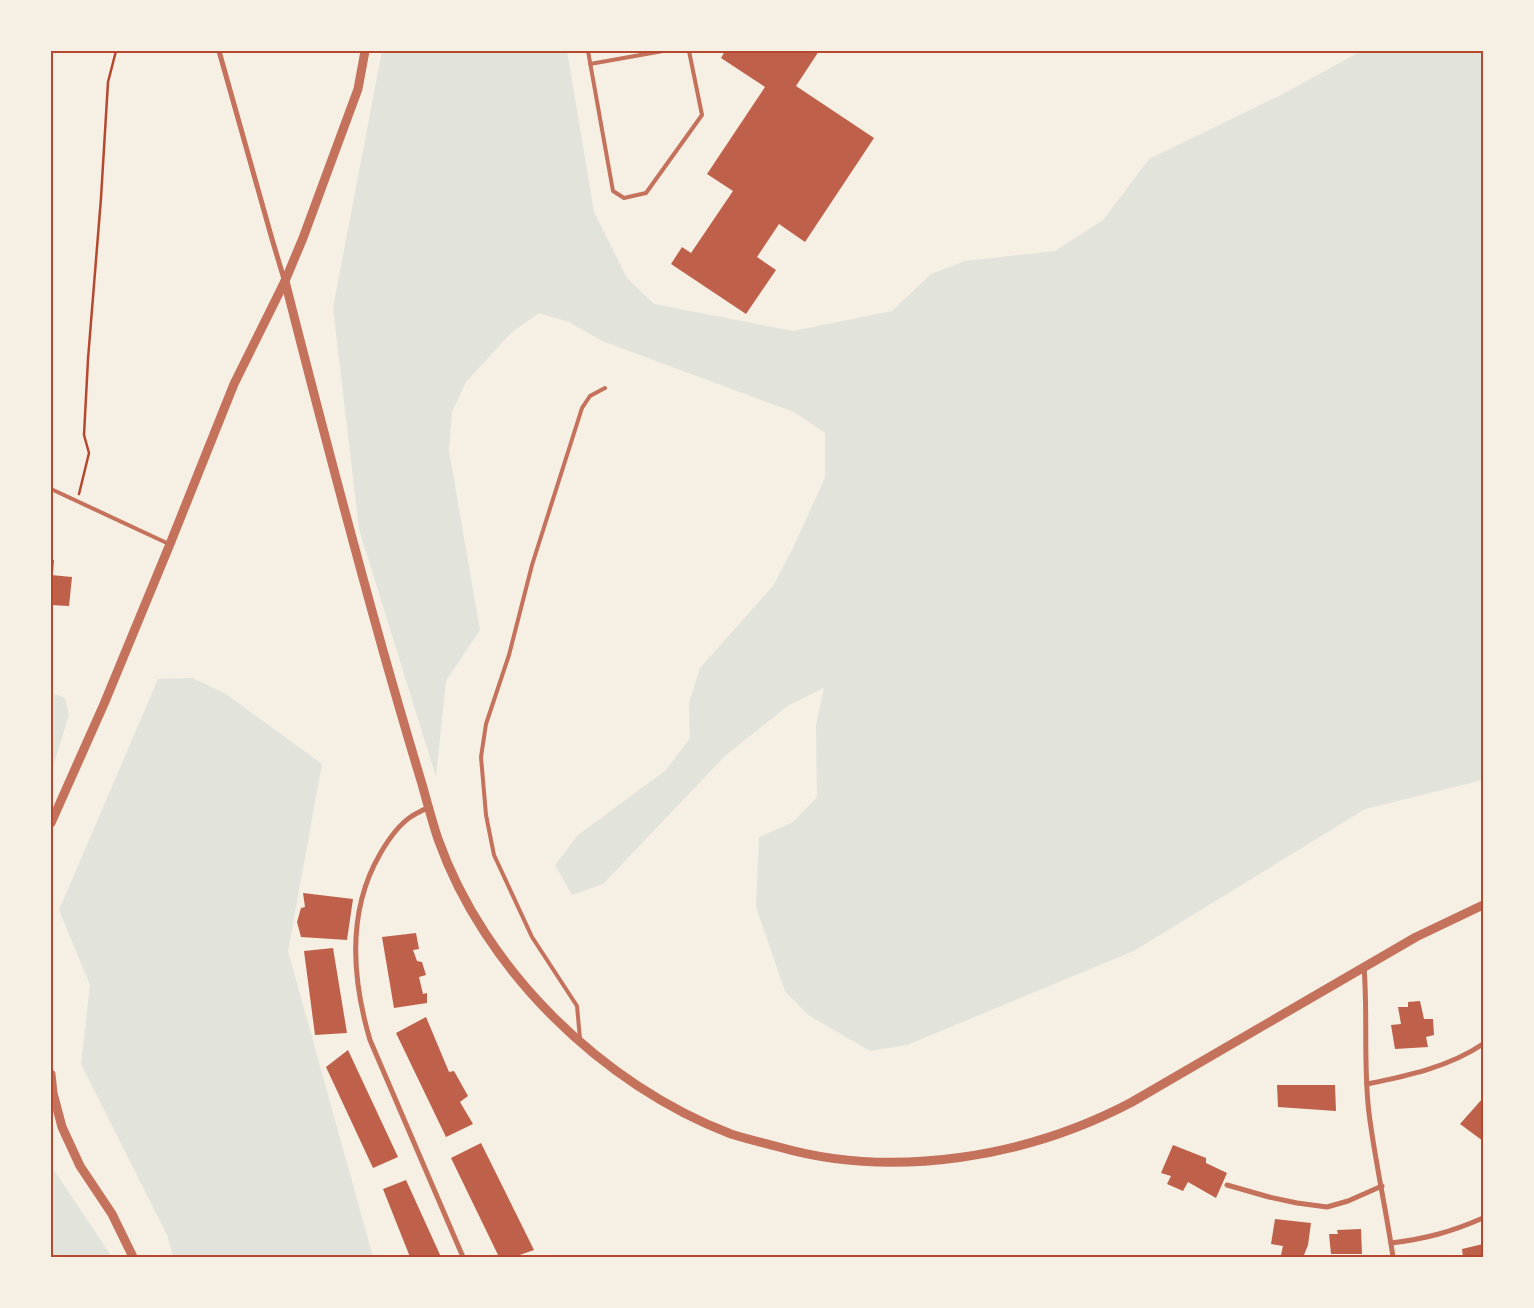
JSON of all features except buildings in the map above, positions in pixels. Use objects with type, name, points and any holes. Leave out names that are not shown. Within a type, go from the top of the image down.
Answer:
[{"type":"street","points":[[219,51],[285,281],[352,541],[438,840],[456,880],[476,917],[494,947],[518,978],[542,1006],[580,1042],[651,1094],[692,1116],[733,1134],[799,1153],[848,1161],[893,1162],[943,1159],[992,1152],[1071,1131],[1104,1117],[1416,937],[1483,905]]},
{"type":"street","points":[[51,823],[104,704],[234,384],[285,281],[318,201],[358,89],[366,51]]},
{"type":"street","points":[[429,807],[411,816],[399,827],[385,845],[372,868],[357,915],[355,957],[362,1014],[370,1040],[463,1257]]},
{"type":"street","points":[[1364,968],[1369,1113],[1393,1257]]},
{"type":"street","points":[[1367,1084],[1419,1072],[1483,1044]]},
{"type":"street","points":[[51,1074],[53,1093],[62,1127],[80,1166],[112,1214],[133,1257]]},
{"type":"street","points":[[1227,1185],[1297,1203],[1327,1206],[1348,1200],[1382,1186]]},
{"type":"street","points":[[1391,1243],[1428,1238],[1463,1227],[1483,1218]]},
{"type":"lane","points":[[588,51],[613,191],[624,198],[646,193],[702,115],[689,51]]},
{"type":"lane","points":[[590,64],[663,51]]},
{"type":"lane","points":[[580,1042],[577,1006],[532,937],[494,855],[486,815],[481,757],[486,724],[509,655],[532,565],[582,408],[590,396],[605,388]]},
{"type":"lane","points":[[51,489],[170,544]]},
{"type":"path","points":[[77,501],[89,453],[84,435],[88,359],[108,82],[116,51]]},
{"type":"shaded area","points":[[382,51],[567,51],[594,212],[627,278],[654,304],[793,331],[892,311],[931,274],[965,261],[1055,251],[1103,220],[1149,159],[1281,95],[1361,51],[1483,51],[1483,780],[1365,809],[1134,951],[907,1045],[870,1051],[808,1015],[785,991],[756,907],[759,837],[793,822],[817,797],[816,725],[824,688],[789,705],[726,755],[603,884],[572,895],[555,865],[578,835],[666,770],[690,738],[689,703],[700,668],[773,586],[792,550],[825,478],[825,433],[794,412],[602,341],[569,322],[539,313],[511,333],[466,382],[452,412],[449,451],[480,630],[446,681],[436,777],[359,529],[333,308]]},
{"type":"shaded area","points":[[193,678],[226,694],[322,764],[288,951],[373,1257],[173,1257],[167,1235],[81,1064],[90,985],[59,910],[158,679]]},
{"type":"shaded area","points":[[51,693],[65,698],[69,715],[51,773]]},
{"type":"shaded area","points":[[51,1166],[112,1257],[51,1257]]}]
